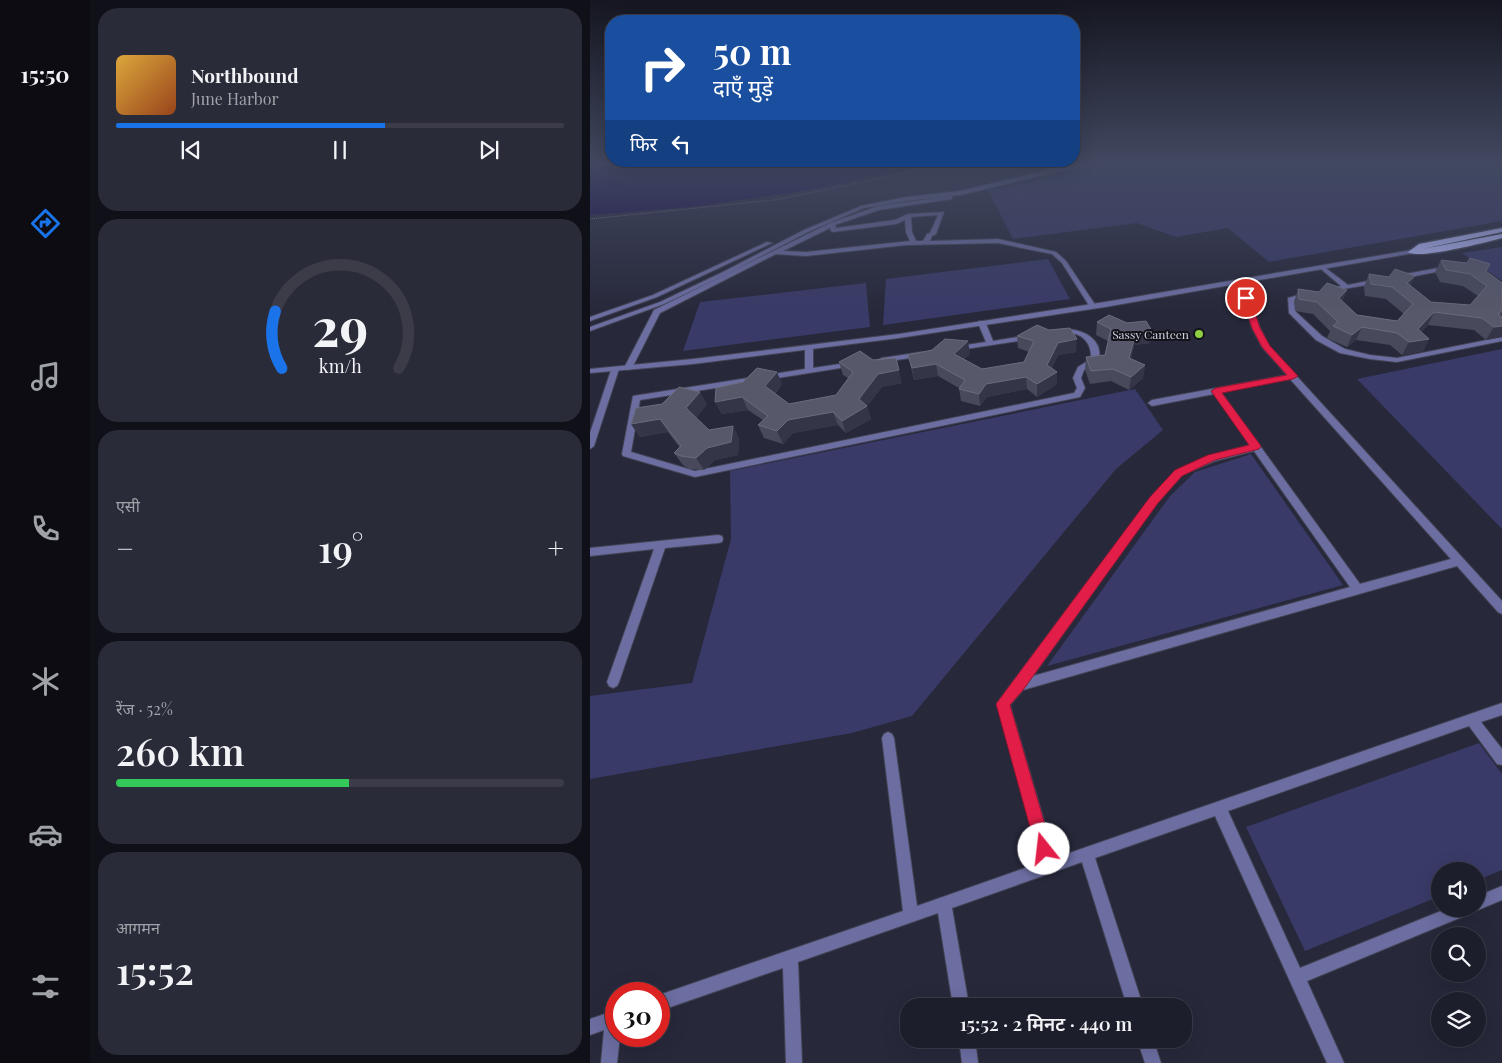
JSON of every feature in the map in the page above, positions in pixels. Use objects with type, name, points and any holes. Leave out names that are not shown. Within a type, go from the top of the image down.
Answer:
[{"type":"main road","points":[[1412,252],[1422,246],[1502,230]]},
{"type":"main road","points":[[1412,252],[1430,251],[1502,236]]},
{"type":"street","points":[[590,318],[655,296],[830,214]]},
{"type":"street","points":[[590,328],[662,303],[806,231],[847,214]]},
{"type":"street","points":[[628,368],[657,312],[777,253],[865,214]]},
{"type":"street","points":[[833,227],[896,222],[908,216],[935,214]]},
{"type":"street","points":[[926,242],[929,236],[933,234],[942,214]]},
{"type":"street","points":[[908,216],[909,232],[914,242]]},
{"type":"street","points":[[831,238],[833,227]]},
{"type":"street","points":[[777,253],[806,254],[914,242],[998,241],[1054,253],[1064,262],[1092,306]]},
{"type":"street","points":[[590,371],[699,362],[982,323],[1240,283],[1412,252]]},
{"type":"street","points":[[1394,278],[1458,266]]},
{"type":"street","points":[[1323,268],[1346,287]]},
{"type":"street","points":[[1384,280],[1290,299],[1293,313],[1319,338],[1343,351],[1370,357],[1397,360],[1502,339]]},
{"type":"street","points":[[1240,283],[1256,328],[1266,347],[1502,609]]},
{"type":"street","points":[[982,323],[991,344]]},
{"type":"street","points":[[860,364],[636,398],[626,454],[694,474],[1078,394],[1081,388],[1078,378],[1081,370],[1095,360],[1097,350],[1094,343],[1084,334],[1077,332],[1066,330],[1047,334]]},
{"type":"street","points":[[944,351],[1037,336]]},
{"type":"street","points":[[809,348],[809,371]]},
{"type":"street","points":[[869,362],[934,353]]},
{"type":"street","points":[[590,446],[615,369]]},
{"type":"street","points":[[1152,403],[1293,376]]},
{"type":"street","points":[[1216,391],[1358,589]]},
{"type":"street","points":[[1050,868],[1003,704],[1019,685],[1154,500],[1178,473],[1212,458],[1256,446]]},
{"type":"street","points":[[590,552],[718,539]]},
{"type":"street","points":[[613,682],[661,545]]},
{"type":"street","points":[[1019,685],[1459,561]]},
{"type":"street","points":[[670,999],[1502,709]]},
{"type":"street","points":[[1472,720],[1502,759]]},
{"type":"street","points":[[888,738],[911,916]]},
{"type":"street","points":[[1219,808],[1336,1063]]},
{"type":"street","points":[[1087,854],[1132,998]]},
{"type":"street","points":[[1486,900],[1502,893]]},
{"type":"street","points":[[944,904],[960,998]]},
{"type":"street","points":[[1297,977],[1444,917]]},
{"type":"street","points":[[790,958],[794,1063]]},
{"type":"street","points":[[590,1027],[605,1022]]},
{"type":"street","points":[[609,1063],[611,1047]]},
{"type":"street","points":[[968,1048],[970,1063]]},
{"type":"street","points":[[1148,1048],[1153,1063]]},
{"type":"path","points":[[590,219],[642,214]]},
{"type":"shaded area","points":[[1000,214],[1502,214],[1502,221],[1269,262],[1228,228],[1176,237],[1137,223],[1013,239]]},
{"type":"shaded area","points":[[1502,247],[1502,281],[1462,253]]},
{"type":"shaded area","points":[[1048,259],[1070,299],[883,325],[886,279]]},
{"type":"shaded area","points":[[866,283],[870,327],[683,351],[700,302]]},
{"type":"shaded area","points":[[1502,349],[1502,529],[1357,379]]},
{"type":"shaded area","points":[[1135,389],[1163,430],[1116,469],[912,716],[852,733],[590,779],[590,696],[692,683],[731,539],[730,471]]},
{"type":"shaded area","points":[[1251,454],[1343,585],[1047,666],[1170,496],[1195,472]]},
{"type":"shaded area","points":[[1479,743],[1502,774],[1502,870],[1486,877],[1486,862],[1431,862],[1431,900],[1305,951],[1246,827]]},
{"type":"building","points":[[1470,258],[1490,264],[1486,271],[1502,283],[1502,310],[1498,314],[1502,317],[1502,326],[1494,327],[1482,318],[1434,312],[1418,329],[1429,339],[1409,342],[1397,333],[1362,327],[1352,335],[1333,326],[1338,322],[1317,302],[1299,299],[1298,289],[1319,292],[1327,283],[1347,290],[1339,298],[1357,315],[1397,321],[1413,304],[1392,287],[1371,284],[1369,274],[1389,277],[1395,269],[1415,276],[1407,283],[1431,302],[1470,305],[1487,286],[1470,274],[1446,270],[1441,260],[1467,263]]},
{"type":"building","points":[[1109,315],[1127,323],[1146,321],[1152,331],[1136,333],[1129,358],[1145,365],[1131,377],[1113,369],[1091,371],[1086,357],[1105,355],[1111,329],[1097,322]]},
{"type":"building","points":[[1037,325],[1049,330],[1070,328],[1077,339],[1058,343],[1047,365],[1057,372],[1037,384],[1026,377],[986,384],[979,394],[959,389],[965,380],[936,364],[912,368],[908,355],[932,350],[945,339],[968,341],[954,354],[982,369],[1024,362],[1034,341],[1017,336]]},
{"type":"building","points":[[860,351],[873,360],[896,358],[899,370],[878,374],[859,399],[867,406],[842,421],[833,412],[788,420],[777,431],[758,425],[768,416],[742,397],[715,402],[716,388],[743,382],[757,368],[777,372],[765,386],[789,404],[836,395],[853,372],[839,362]]},
{"type":"building","points":[[679,387],[700,392],[686,408],[709,430],[733,426],[731,442],[707,448],[696,458],[681,456],[674,453],[681,446],[660,419],[631,424],[636,408],[662,404]]},
{"type":"place","name":"Sassy Canteen","points":[[1199,334]]},
{"type":"route","points":[[1044,849],[1003,704],[1019,685],[1154,500],[1178,473],[1212,458],[1256,446],[1216,391],[1293,376],[1266,347],[1256,328],[1246,298]]}]
